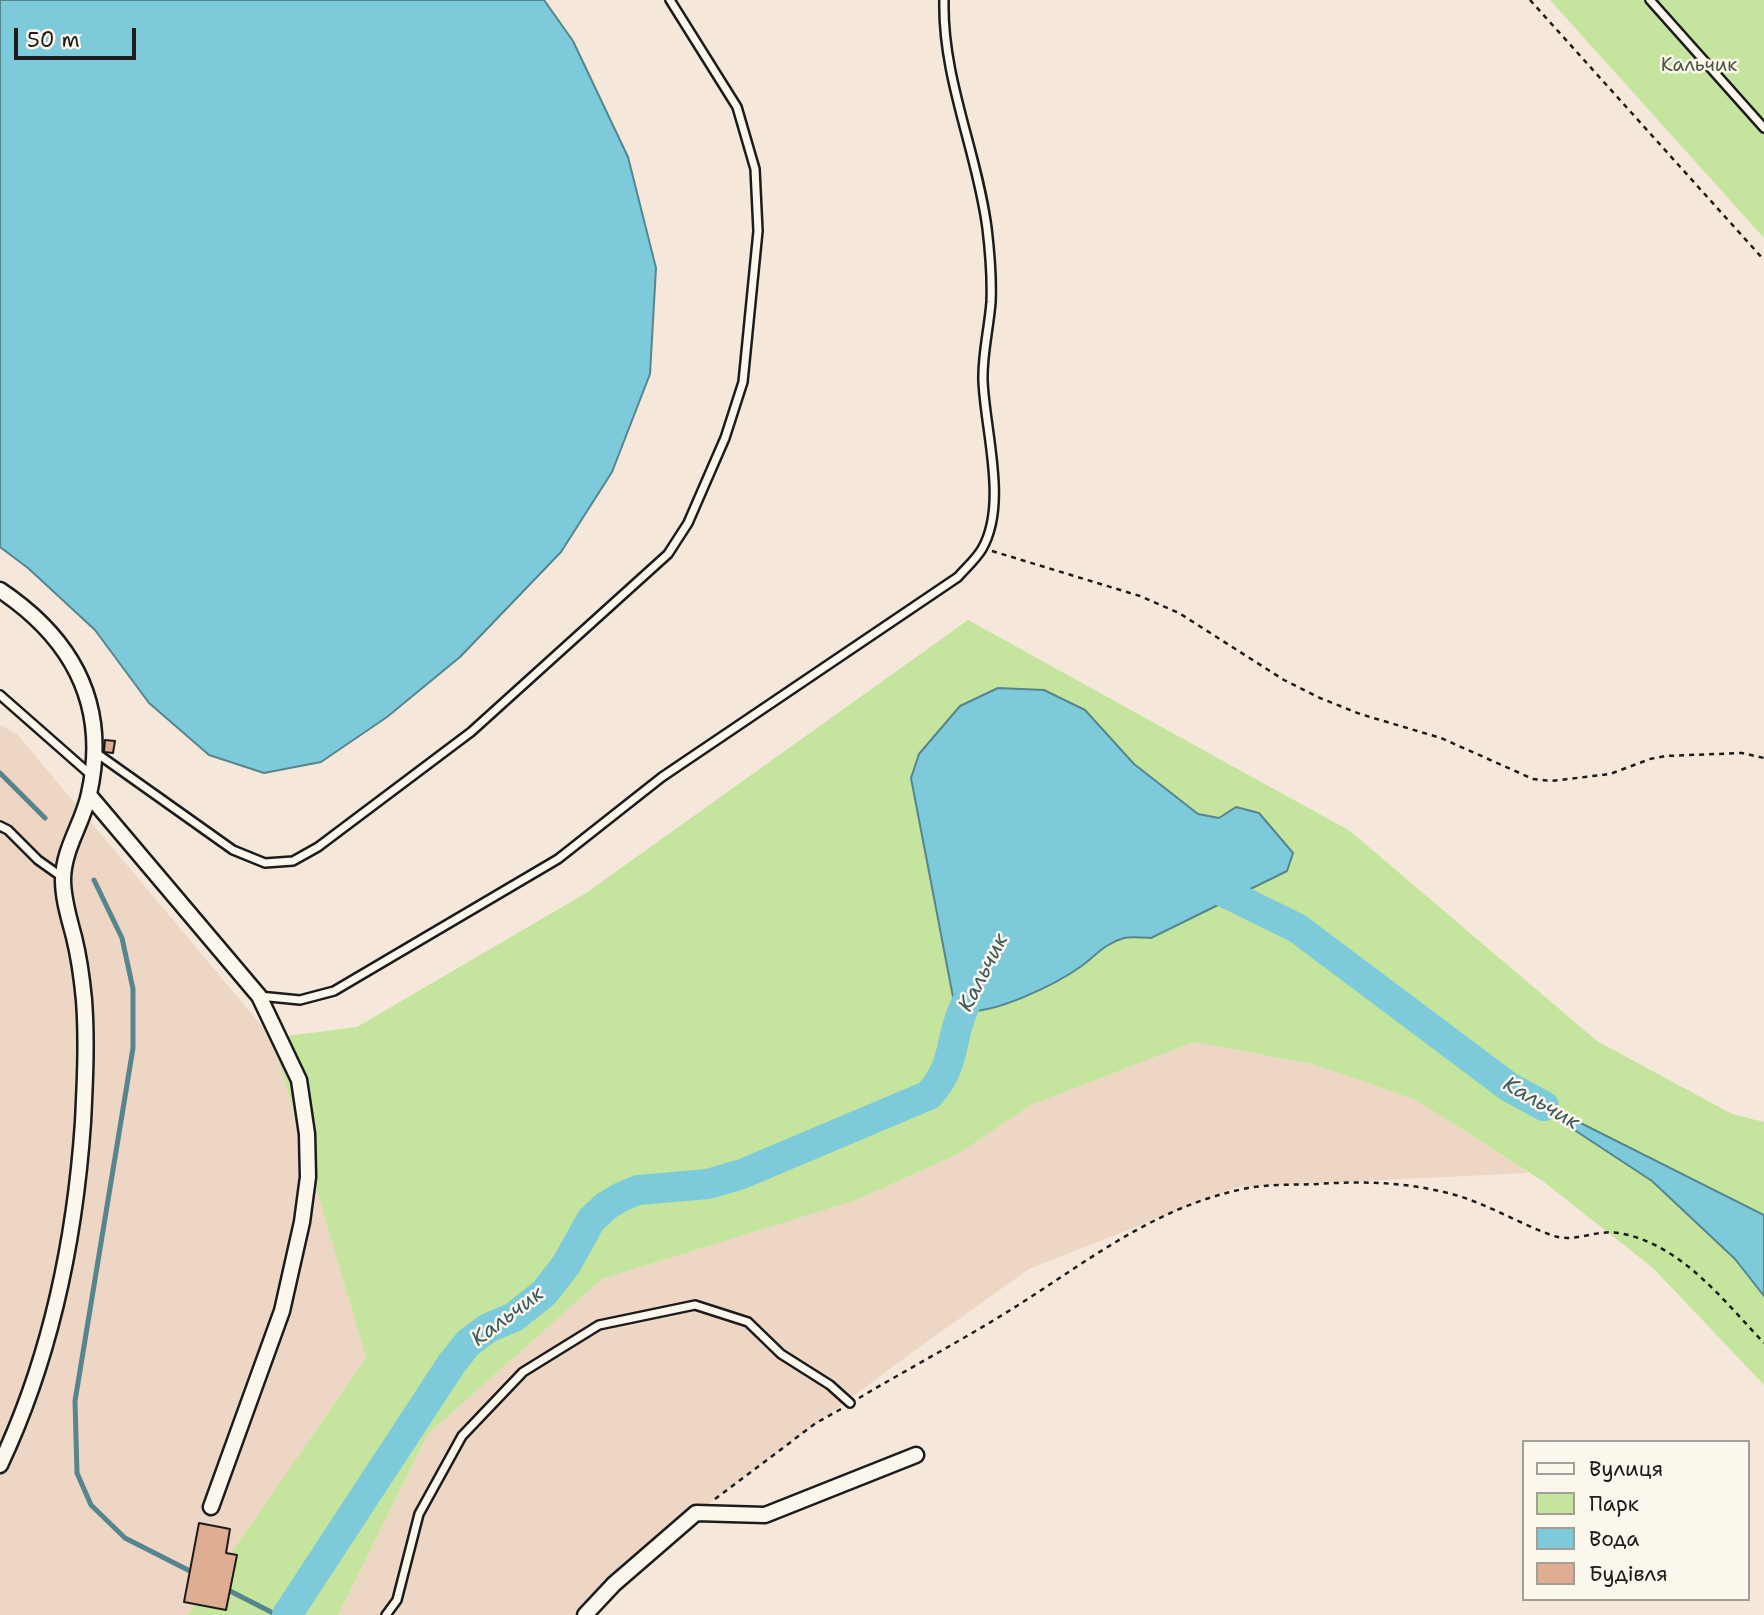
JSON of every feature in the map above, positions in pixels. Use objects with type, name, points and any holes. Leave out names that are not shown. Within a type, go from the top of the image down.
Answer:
[{"type":"street","points":[[0,590],[46,628],[74,663],[89,702],[95,751],[89,794],[69,848],[63,878],[84,1000],[85,1089],[79,1175],[70,1247],[32,1387],[0,1465]]},
{"type":"street","points":[[89,794],[259,996],[299,1080],[307,1134],[308,1177],[302,1222],[282,1311],[211,1507]]},
{"type":"street","points":[[585,1615],[614,1584],[696,1513],[765,1515],[916,1455]]},
{"type":"lane","points":[[95,751],[233,850],[265,863],[293,861],[318,847],[471,732],[668,554],[688,523],[709,475],[725,438],[743,382],[758,231],[755,169],[737,107],[670,0]]},
{"type":"lane","points":[[259,996],[300,1000],[334,991],[558,859],[662,777],[958,577],[982,548],[994,515],[983,380],[984,348],[991,304],[991,271],[987,226],[975,162],[948,64],[944,0]]},
{"type":"lane","points":[[1650,0],[1764,128]]},
{"type":"lane","points":[[0,695],[92,776]]},
{"type":"lane","points":[[0,826],[63,878]]},
{"type":"lane","points":[[386,1615],[397,1600],[419,1514],[462,1436],[523,1372],[598,1325],[695,1305],[748,1322],[781,1354],[830,1385],[850,1403]]},
{"type":"path","points":[[1530,0],[1764,260]]},
{"type":"path","points":[[982,548],[1140,596],[1179,613],[1284,680],[1320,698],[1360,714],[1441,738],[1533,779],[1552,781],[1610,774],[1665,756],[1742,753],[1764,758]]},
{"type":"path","points":[[696,1513],[816,1423],[1022,1303],[1105,1247],[1153,1221],[1208,1198],[1251,1187],[1349,1182],[1395,1183],[1450,1193],[1554,1236],[1574,1239],[1600,1232],[1620,1233],[1664,1249],[1704,1279],[1764,1343]]},
{"type":"shaded area","points":[[0,725],[17,734],[272,1038],[366,1358],[188,1615],[0,1615]]},
{"type":"shaded area","points":[[1194,1042],[1312,1064],[1416,1100],[1529,1173],[1237,1187],[1029,1269],[696,1513],[585,1615],[338,1615],[428,1434],[602,1279],[854,1201],[958,1154],[1031,1105]]},
{"type":"green space","name":"Кальчик","points":[[1550,0],[1764,0],[1764,238]]},
{"type":"green space","points":[[968,620],[1350,831],[1597,1041],[1732,1114],[1764,1122],[1764,1385],[1653,1268],[1544,1182],[1416,1100],[1312,1064],[1194,1042],[1031,1105],[958,1154],[854,1201],[602,1279],[428,1434],[338,1615],[188,1615],[366,1358],[272,1038],[357,1027],[586,893]]},
{"type":"water","points":[[0,0],[544,0],[573,41],[628,157],[656,268],[650,374],[612,472],[561,552],[460,657],[387,717],[321,762],[264,773],[209,755],[149,703],[95,630],[28,568],[0,547]]},
{"type":"water","points":[[998,688],[1044,690],[1085,710],[1134,764],[1198,814],[1219,818],[1236,807],[1259,813],[1293,853],[1287,871],[1151,938],[1127,937],[1118,940],[1072,973],[1025,997],[991,1008],[962,1011],[953,997],[911,778],[919,754],[960,706]]},
{"type":"water","points":[[1509,1087],[1764,1215],[1764,1296],[1735,1259],[1652,1181]]},
{"type":"building","points":[[105,740],[115,741],[113,753],[104,752]]},
{"type":"building","points":[[199,1523],[230,1529],[226,1553],[237,1555],[226,1610],[184,1602]]},
{"type":"waterway","points":[[0,773],[45,818]]},
{"type":"waterway","name":"Кальчик","points":[[1197,879],[1297,928],[1509,1087],[1544,1106]]},
{"type":"waterway","points":[[94,880],[122,938],[133,989],[133,1048],[75,1401],[77,1473],[91,1505],[125,1538],[190,1571]]},
{"type":"waterway","name":"Кальчик","points":[[287,1615],[452,1363],[468,1343],[488,1328],[514,1317],[544,1293],[566,1265],[591,1220],[606,1206],[638,1190],[708,1184],[742,1174],[929,1095],[944,1074],[963,1010],[981,976]]},
{"type":"waterway","points":[[230,1591],[277,1615]]}]
